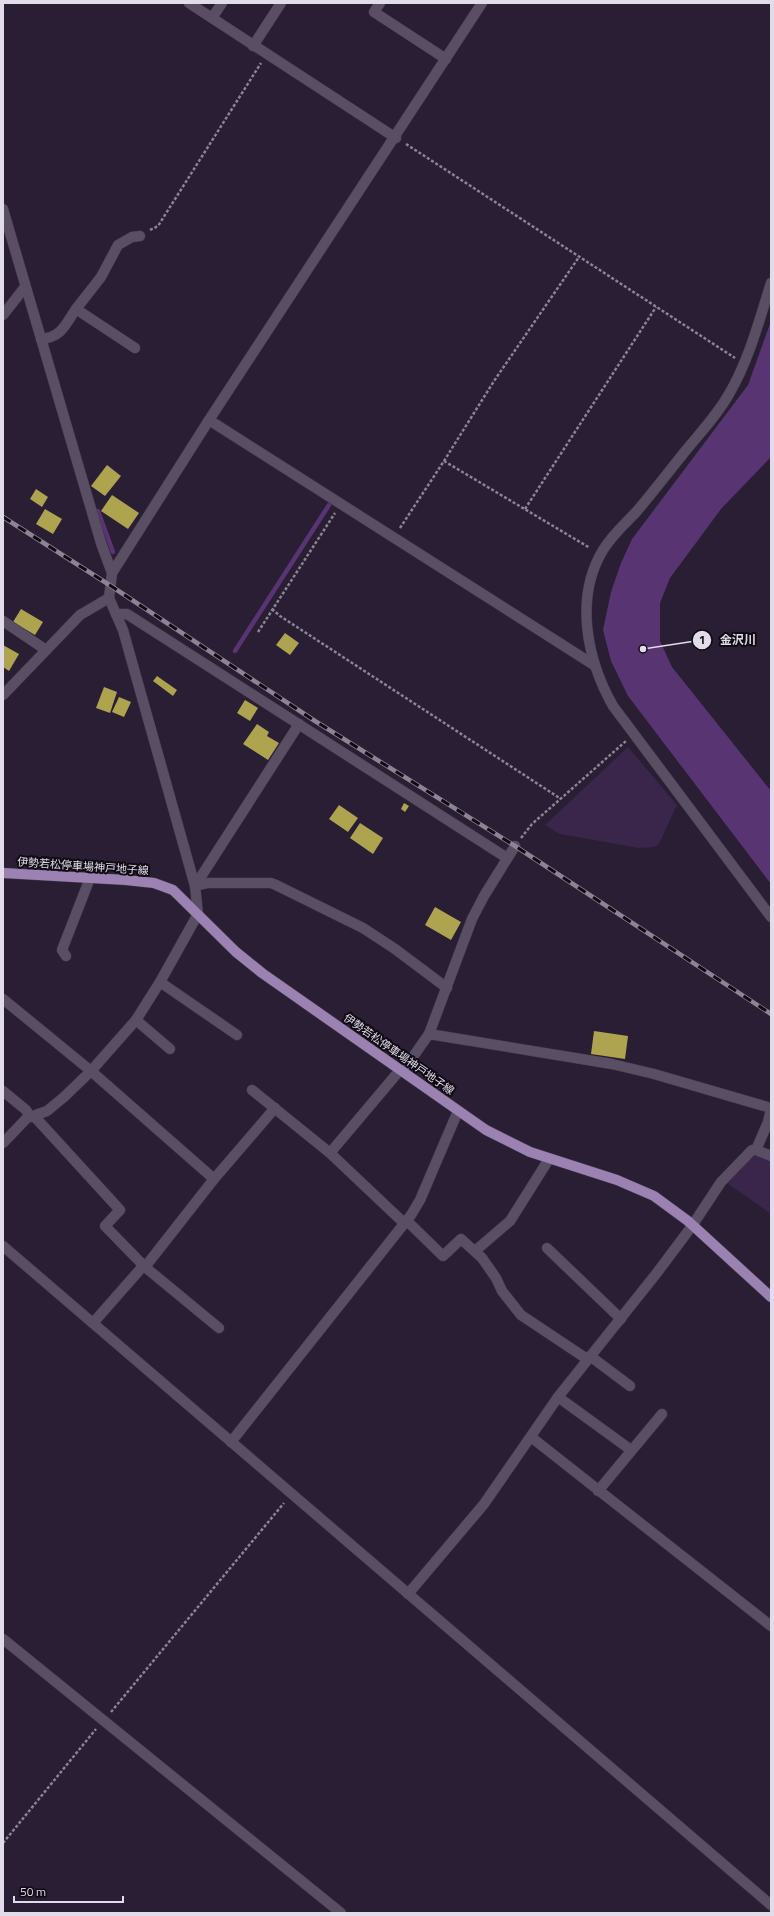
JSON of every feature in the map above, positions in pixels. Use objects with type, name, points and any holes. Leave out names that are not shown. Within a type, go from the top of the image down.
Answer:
[{"type":"main road","name":"伊勢若松停車場神戸地子線","points":[[3,873],[154,883],[173,890],[236,952],[458,1111],[486,1130],[512,1144],[549,1159],[642,1189],[654,1196],[688,1221],[771,1297]]},
{"type":"street","points":[[189,3],[396,138]]},
{"type":"street","points":[[212,18],[222,3]]},
{"type":"street","points":[[253,46],[281,3]]},
{"type":"street","points":[[380,3],[374,12],[446,59]]},
{"type":"street","points":[[3,1143],[22,1122],[46,1111],[92,1071],[136,1020],[160,982],[198,914],[195,886],[141,690],[123,630],[109,598],[112,573],[209,420],[396,138],[482,3]]},
{"type":"street","points":[[3,209],[101,543],[112,573]]},
{"type":"street","points":[[40,339],[52,338],[59,334],[101,277],[118,245],[132,237],[140,236]]},
{"type":"street","points":[[771,284],[744,364],[729,394],[706,425],[637,510],[617,532],[601,555],[588,590],[587,605],[589,643],[594,665],[601,685],[612,706],[771,917]]},
{"type":"street","points":[[3,315],[25,287]]},
{"type":"street","points":[[76,309],[134,348]]},
{"type":"street","points":[[209,420],[594,665]]},
{"type":"street","points":[[3,695],[80,615],[109,598]]},
{"type":"street","points":[[116,614],[127,614],[507,858]]},
{"type":"street","points":[[3,621],[46,650]]},
{"type":"street","points":[[195,886],[300,724]]},
{"type":"street","points":[[330,1153],[402,1071],[429,1034],[472,919],[515,846]]},
{"type":"street","points":[[66,956],[62,950],[90,878]]},
{"type":"street","points":[[195,886],[208,883],[271,883],[276,885],[363,928],[395,949],[447,988]]},
{"type":"street","points":[[160,982],[237,1035]]},
{"type":"street","points":[[3,999],[92,1071],[214,1179]]},
{"type":"street","points":[[136,1020],[170,1049]]},
{"type":"street","points":[[429,1034],[612,1064],[654,1074],[771,1109],[768,1122],[756,1150]]},
{"type":"street","points":[[252,1090],[330,1153],[443,1256],[461,1239],[482,1258],[496,1278],[502,1292],[521,1314],[630,1386]]},
{"type":"street","points":[[3,1091],[26,1110],[120,1210],[105,1226],[144,1266],[219,1328]]},
{"type":"street","points":[[92,1323],[144,1266],[214,1179],[275,1108]]},
{"type":"street","points":[[231,1442],[345,1300],[420,1200],[458,1111]]},
{"type":"street","points":[[408,1594],[484,1504],[558,1397],[621,1319],[692,1226],[720,1182],[752,1150],[756,1150],[771,1156]]},
{"type":"street","points":[[475,1251],[510,1221],[549,1159]]},
{"type":"street","points":[[3,1246],[771,1904]]},
{"type":"street","points":[[547,1248],[621,1319]]},
{"type":"street","points":[[558,1397],[631,1450]]},
{"type":"street","points":[[598,1491],[662,1414]]},
{"type":"street","points":[[531,1437],[771,1626]]},
{"type":"street","points":[[3,1639],[341,1913]]},
{"type":"path","points":[[140,236],[158,226],[266,54]]},
{"type":"path","points":[[396,138],[744,364]]},
{"type":"path","points":[[393,537],[444,462],[494,381],[579,257]]},
{"type":"path","points":[[524,509],[656,307]]},
{"type":"path","points":[[444,462],[601,555]]},
{"type":"path","points":[[258,632],[340,504]]},
{"type":"path","points":[[272,609],[280,616],[561,799]]},
{"type":"path","points":[[515,846],[532,824],[634,734]]},
{"type":"path","points":[[3,1843],[292,1493]]},
{"type":"shaded area","points":[[771,321],[771,457],[721,509],[670,578],[660,603],[660,641],[672,667],[771,791],[771,884],[628,696],[611,661],[603,630],[611,592],[621,563],[632,539],[748,385]]},
{"type":"shaded area","points":[[628,747],[677,805],[659,844],[654,847],[639,848],[560,834],[545,825]]},
{"type":"shaded area","points":[[755,1153],[771,1160],[771,1214],[727,1183]]},
{"type":"building","points":[[107,465],[121,476],[105,496],[91,486]]},
{"type":"building","points":[[36,489],[48,497],[42,507],[30,499]]},
{"type":"building","points":[[112,495],[139,513],[128,529],[101,511]]},
{"type":"building","points":[[45,509],[62,519],[53,534],[36,524]]},
{"type":"building","points":[[21,609],[43,622],[35,635],[13,622]]},
{"type":"building","points":[[285,633],[299,643],[290,655],[276,645]]},
{"type":"building","points":[[3,645],[19,654],[9,671],[3,667]]},
{"type":"building","points":[[157,676],[177,690],[173,696],[153,681]]},
{"type":"building","points":[[104,687],[117,692],[110,713],[96,708]]},
{"type":"building","points":[[119,697],[131,702],[124,717],[112,712]]},
{"type":"building","points":[[245,700],[258,708],[250,721],[237,713]]},
{"type":"building","points":[[257,724],[269,732],[267,736],[279,743],[268,760],[243,744]]},
{"type":"building","points":[[404,803],[409,806],[405,812],[401,809]]},
{"type":"building","points":[[339,805],[358,818],[348,832],[329,819]]},
{"type":"building","points":[[360,823],[383,838],[373,854],[350,838]]},
{"type":"building","points":[[435,907],[461,922],[451,940],[425,925]]},
{"type":"building","points":[[594,1031],[628,1036],[625,1059],[591,1054]]},
{"type":"waterway","points":[[235,651],[329,505]]},
{"type":"waterway","points":[[98,511],[113,552]]},
{"type":"railway","points":[[3,517],[111,586],[315,721],[515,846],[771,1014]]},
{"type":"place","name":"金沢川","points":[[643,649]]}]
